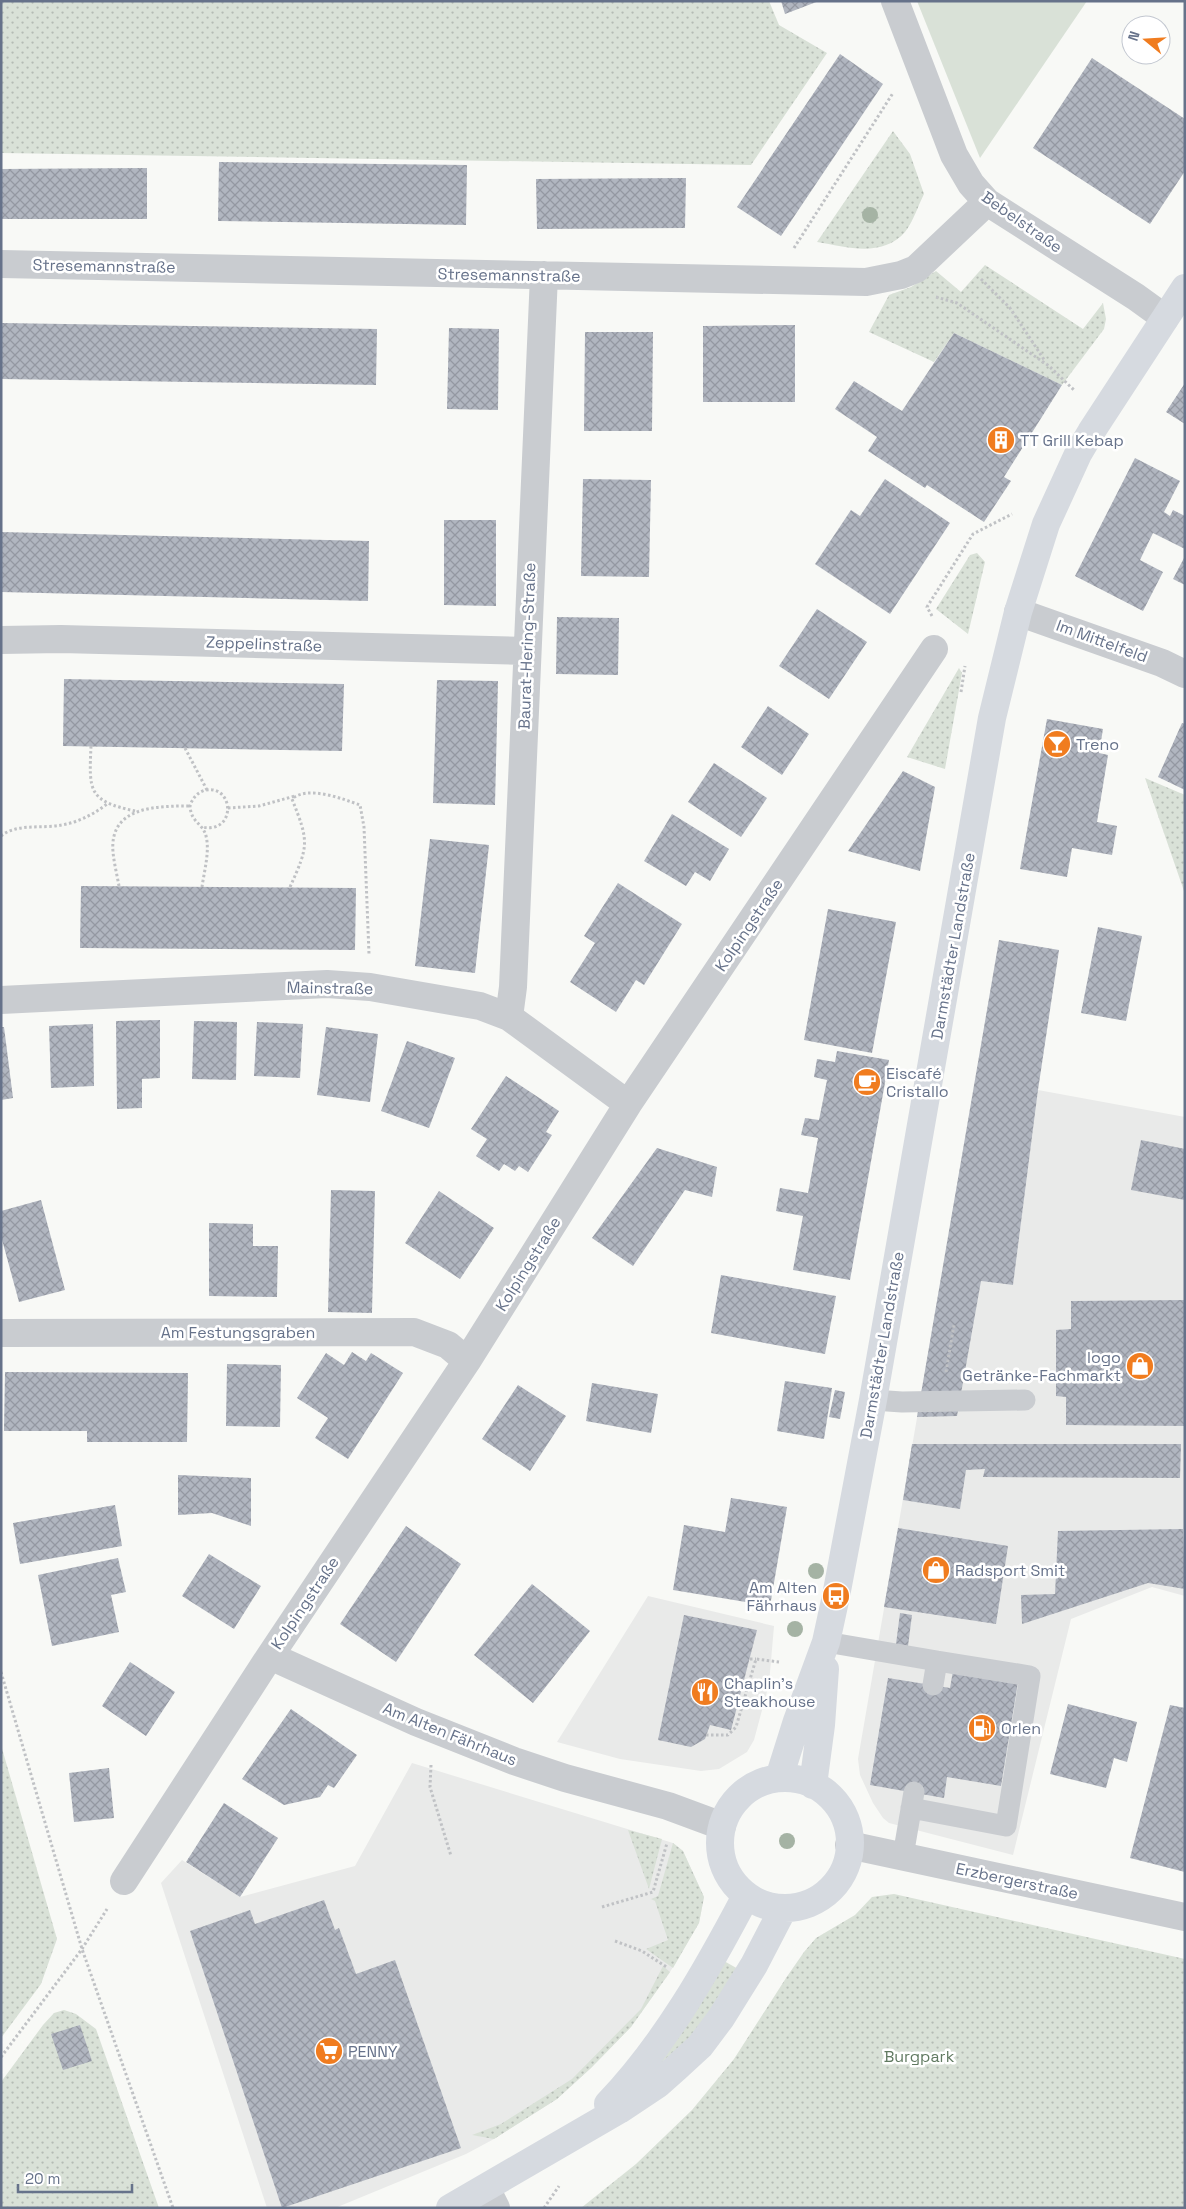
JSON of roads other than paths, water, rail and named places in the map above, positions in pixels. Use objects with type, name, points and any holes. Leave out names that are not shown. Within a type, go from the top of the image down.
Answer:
[{"type":"main road","name":"Darmstädter Landstraße","points":[[779,1778],[797,1721],[826,1642],[873,1400],[992,718],[1018,612],[1046,524],[1078,454],[1094,426],[1185,288]]},
{"type":"main road","name":"Darmstädter Landstraße","points":[[813,1785],[825,1688],[826,1642]]},
{"type":"main road","points":[[779,1778],[799,1780],[813,1785],[836,1803],[848,1830],[847,1861],[840,1877],[829,1891],[815,1901],[798,1907],[782,1909],[764,1905],[746,1896],[732,1882],[723,1865],[720,1845],[722,1826],[730,1808],[743,1793],[760,1783],[779,1778]]},
{"type":"main road","points":[[589,2126],[635,2076],[684,2008],[746,1896]]},
{"type":"main road","points":[[450,2208],[491,2198],[552,2150],[658,2084],[700,2046],[721,2018],[742,1985],[782,1909]]},
{"type":"street","name":"Bebelstraße","points":[[895,1],[954,154],[970,184],[987,202],[1136,297],[1165,318]]},
{"type":"street","name":"Stresemannstraße","points":[[1,264],[866,282],[901,275],[916,269],[987,202]]},
{"type":"street","name":"Baurat-Hering-Straße","points":[[509,1017],[514,977],[544,275]]},
{"type":"street","name":"Im Mittelfeld","points":[[1018,612],[1162,663],[1185,674]]},
{"type":"street","name":"Zeppelinstraße","points":[[1,640],[61,639],[527,651]]},
{"type":"street","name":"Kolpingstraße","points":[[124,1881],[270,1656],[467,1361],[628,1104],[934,649]]},
{"type":"street","name":"Mainstraße","points":[[1,1000],[327,984],[370,987],[480,1006],[509,1017],[628,1104]]},
{"type":"street","name":"Am Festungsgraben","points":[[1,1332],[414,1332],[448,1345],[467,1361]]},
{"type":"street","name":"Am Alten Fährhaus","points":[[270,1656],[433,1729],[539,1770],[668,1806],[722,1826]]},
{"type":"street","name":"Erzbergerstraße","points":[[849,1845],[1185,1917]]},
{"type":"lane","points":[[873,1400],[902,1402],[1025,1400]]},
{"type":"lane","points":[[826,1642],[1030,1676],[1006,1826],[912,1800],[902,1856]]},
{"type":"lane","points":[[934,1685],[937,1661]]},
{"type":"place","name":"TT Grill Kebap","points":[[1001,440]]},
{"type":"place","name":"Treno","points":[[1057,744]]},
{"type":"place","name":"Eiscafé Cristallo","points":[[867,1082]]},
{"type":"place","name":"logo Getränke-Fachmarkt","points":[[1140,1366]]},
{"type":"place","name":"Radsport Smit","points":[[936,1570]]},
{"type":"place","name":"Am Alten Fährhaus","points":[[836,1596]]},
{"type":"place","name":"Chaplin's Steakhouse","points":[[705,1692]]},
{"type":"place","name":"Orlen","points":[[982,1728]]},
{"type":"place","name":"PENNY","points":[[329,2051]]},
{"type":"park label","name":"Burgpark","points":[[919,2056]]}]
